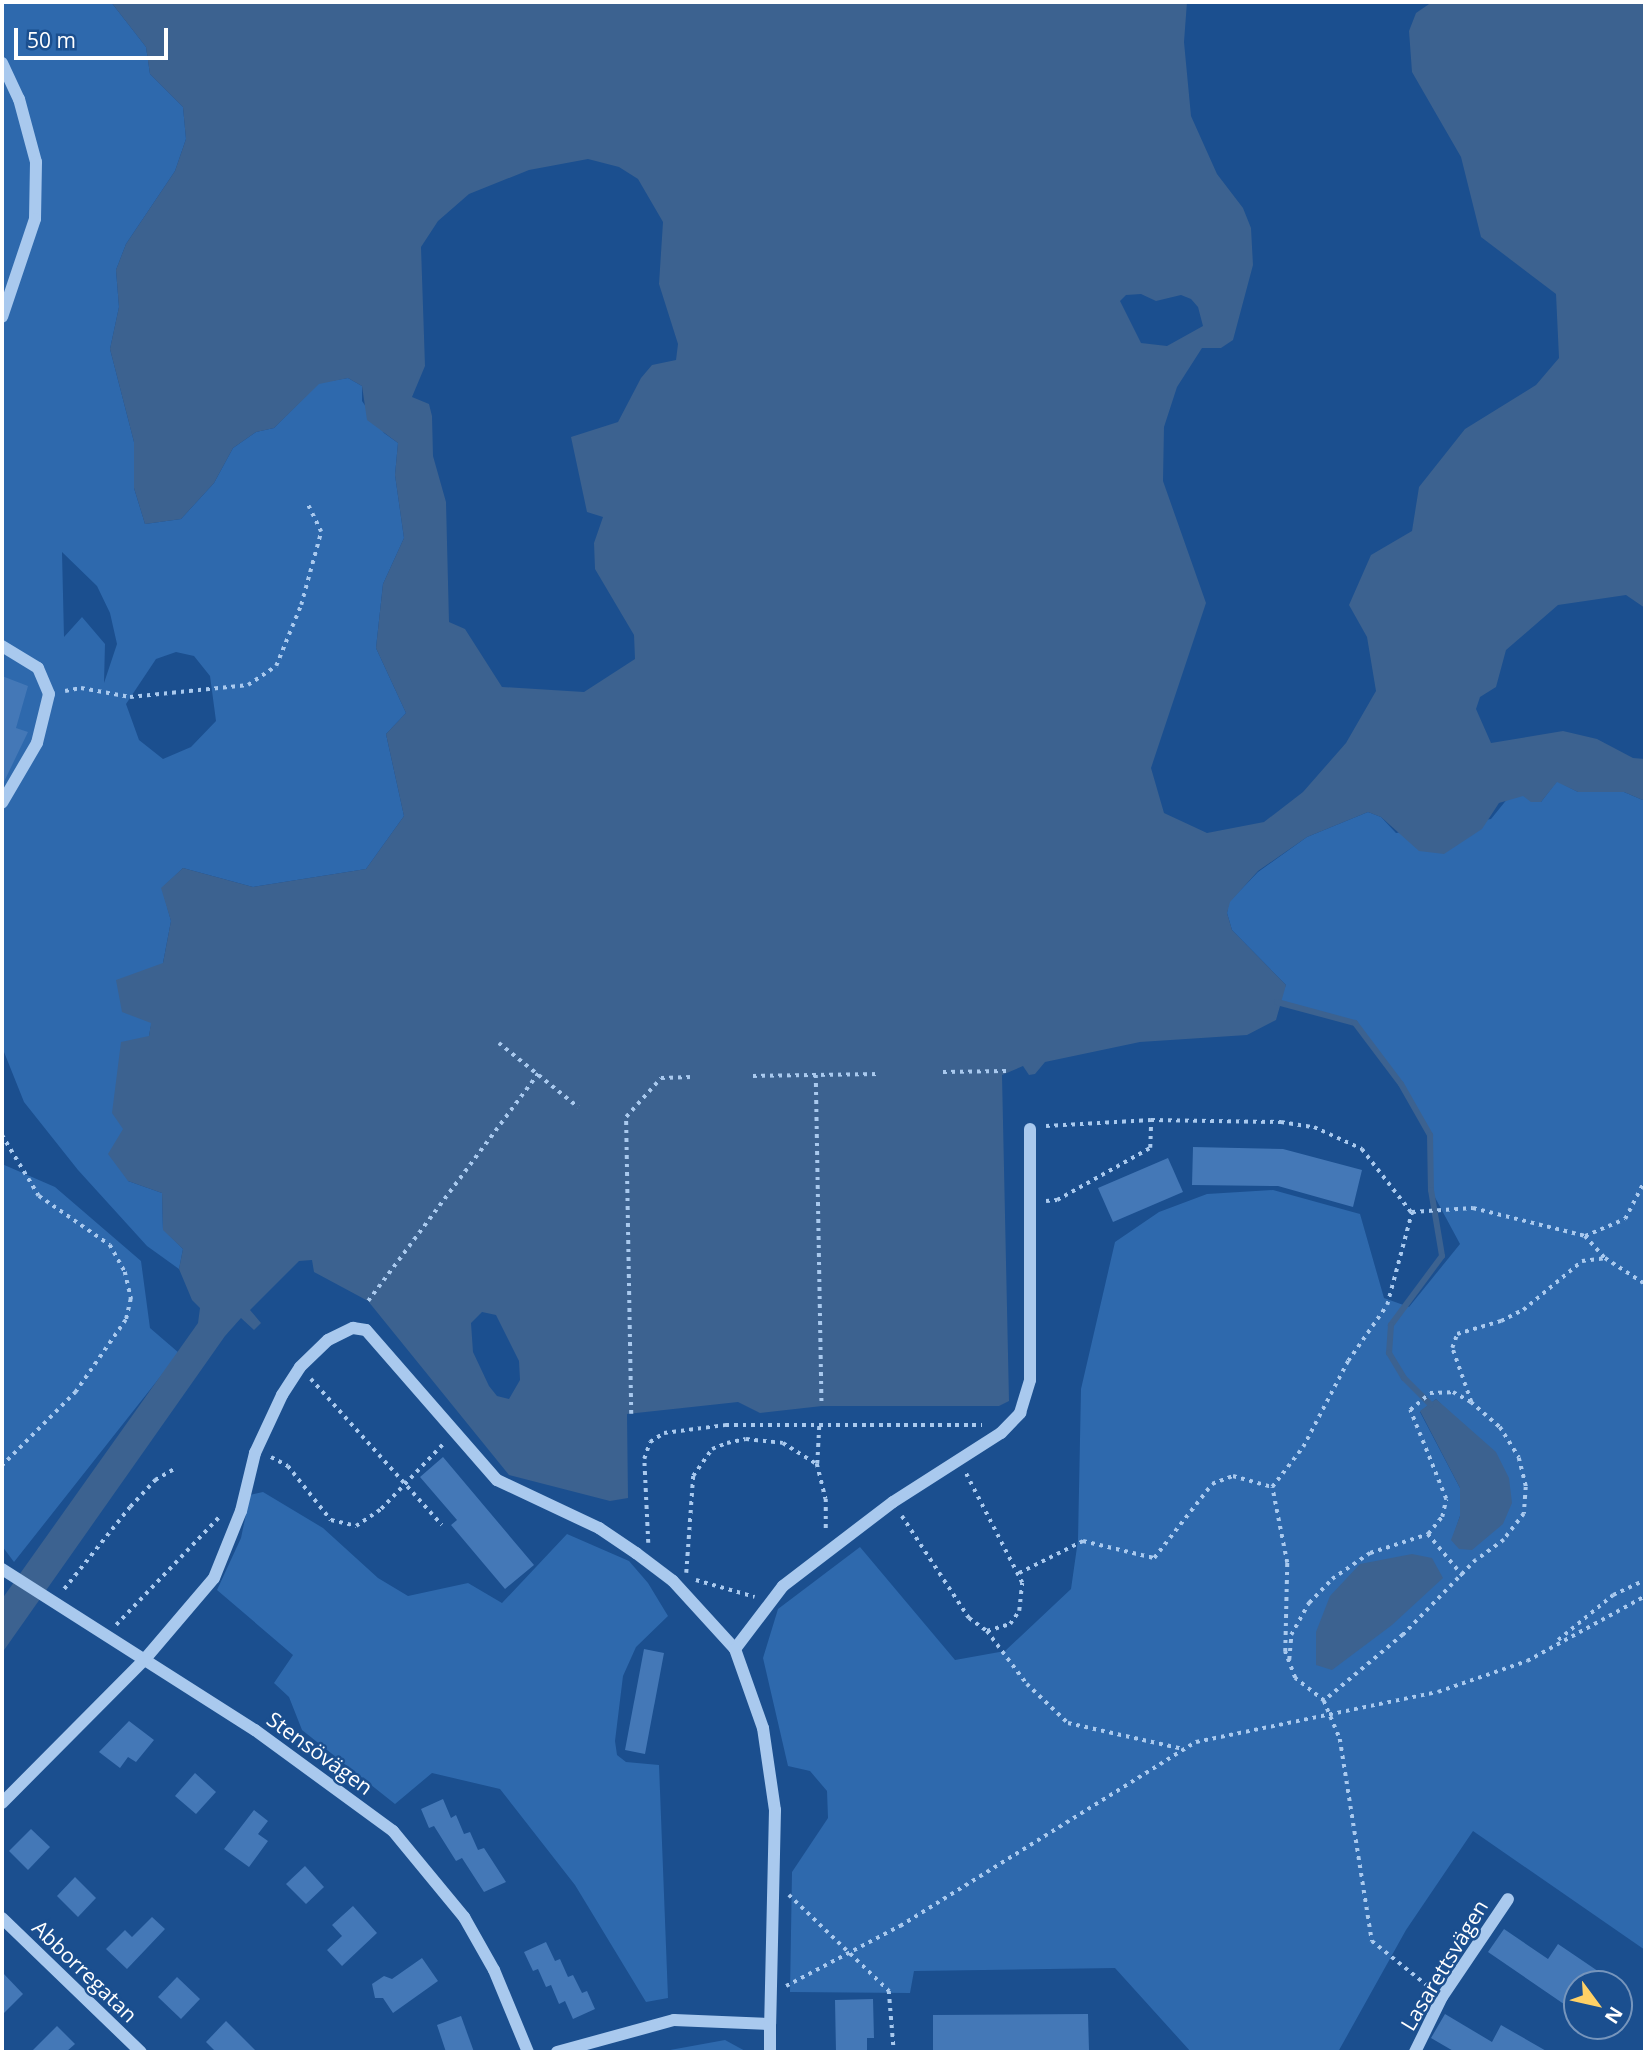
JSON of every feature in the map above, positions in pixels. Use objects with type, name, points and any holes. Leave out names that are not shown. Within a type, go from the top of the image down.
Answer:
[{"type":"street","points":[[2,63],[19,99],[32,150],[36,197],[35,219],[22,267],[2,317]]},
{"type":"street","points":[[2,646],[38,668],[49,694],[37,743],[2,803]]},
{"type":"street","points":[[735,1649],[768,1602],[830,1548],[893,1503],[1001,1433],[1020,1413],[1030,1380],[1030,1129]]},
{"type":"street","points":[[2,1802],[145,1659],[214,1578],[241,1511],[255,1453],[300,1367],[328,1340],[353,1328],[366,1331],[498,1480],[599,1528],[673,1581],[735,1649],[763,1728],[775,1810],[769,1997],[771,2052]]},
{"type":"street","name":"Stensövägen","points":[[2,1569],[108,1634],[315,1771],[393,1831],[464,1917],[494,1970],[528,2052]]},
{"type":"street","name":"Lasarettsvägen","points":[[1415,2052],[1442,1997],[1508,1899]]},
{"type":"street","name":"Abborregatan","points":[[2,1917],[141,2052]]},
{"type":"street","points":[[556,2052],[674,2020],[770,2024]]},
{"type":"path","points":[[49,694],[81,688],[130,697],[248,685],[276,666],[301,605],[321,532],[307,503]]},
{"type":"path","points":[[499,1043],[578,1107]]},
{"type":"path","points":[[943,1072],[1006,1071]]},
{"type":"path","points":[[368,1301],[538,1074]]},
{"type":"path","points":[[753,1076],[880,1074]]},
{"type":"path","points":[[817,1075],[822,1406]]},
{"type":"path","points":[[631,1414],[626,1117],[661,1077],[692,1077]]},
{"type":"path","points":[[1030,1202],[1057,1200],[1150,1147],[1151,1120]]},
{"type":"path","points":[[1030,1129],[1065,1122],[1281,1122],[1341,1136],[1362,1149],[1412,1212]]},
{"type":"path","points":[[2,1135],[39,1196],[110,1245],[125,1272],[131,1299],[126,1320],[76,1392],[2,1466]]},
{"type":"path","points":[[1585,1236],[1625,1219],[1645,1180]]},
{"type":"path","points":[[1412,1212],[1444,1207],[1473,1208],[1585,1236],[1605,1258],[1645,1284]]},
{"type":"path","points":[[1412,1212],[1387,1306],[1348,1361],[1303,1447],[1272,1487],[1287,1563],[1283,1633],[1295,1678],[1324,1701],[1326,1715],[1340,1739],[1372,1941],[1442,1997]]},
{"type":"path","points":[[1471,1402],[1452,1348],[1457,1334],[1501,1321],[1523,1310],[1583,1261],[1605,1258]]},
{"type":"path","points":[[300,1367],[442,1525]]},
{"type":"path","points":[[1289,1660],[1291,1635],[1309,1603],[1332,1579],[1370,1553],[1428,1534],[1442,1517],[1446,1499],[1410,1410],[1430,1394],[1453,1392],[1471,1402],[1500,1427],[1519,1458],[1526,1487],[1524,1514],[1504,1540],[1403,1635],[1324,1701]]},
{"type":"path","points":[[648,1549],[644,1459],[657,1436],[726,1425],[962,1424],[996,1426],[1001,1433]]},
{"type":"path","points":[[818,1425],[817,1464],[830,1548]]},
{"type":"path","points":[[255,1453],[288,1466],[331,1520],[346,1527],[366,1522],[455,1433]]},
{"type":"path","points":[[686,1577],[693,1476],[712,1449],[747,1438],[767,1439],[796,1448],[817,1464]]},
{"type":"path","points":[[958,1460],[1019,1573],[1019,1611],[1010,1624],[986,1630]]},
{"type":"path","points":[[54,1601],[130,1507],[155,1480],[174,1469]]},
{"type":"path","points":[[1019,1573],[1083,1541],[1154,1558],[1191,1516],[1212,1484],[1233,1476],[1272,1487]]},
{"type":"path","points":[[893,1503],[968,1618],[986,1630],[1027,1684],[1068,1723],[1183,1749]]},
{"type":"path","points":[[108,1634],[222,1514]]},
{"type":"path","points":[[1428,1534],[1463,1576]]},
{"type":"path","points":[[677,1571],[686,1577],[768,1602]]},
{"type":"path","points":[[1548,1648],[1614,1595],[1645,1580]]},
{"type":"path","points":[[769,1997],[1024,1852],[1196,1742],[1438,1692],[1527,1661],[1645,1596]]},
{"type":"path","points":[[772,1880],[889,1991],[894,2052]]},
{"type":"shaded area","points":[[2,2],[111,2],[146,47],[150,74],[183,107],[186,139],[175,171],[126,244],[116,270],[119,307],[110,349],[134,442],[134,488],[145,524],[181,519],[214,483],[233,448],[256,432],[274,428],[319,383],[348,378],[362,386],[362,401],[384,433],[398,443],[395,475],[404,538],[383,584],[376,648],[406,713],[386,734],[404,816],[366,869],[253,887],[183,868],[162,888],[171,921],[149,1036],[124,1129],[128,1181],[162,1193],[163,1229],[183,1249],[179,1269],[147,1246],[78,1170],[24,1102],[2,1047]],"holes":[[[62,552],[97,586],[110,613],[117,644],[104,683],[105,644],[82,617],[64,637]],[[176,652],[194,656],[210,676],[216,721],[191,747],[163,759],[139,740],[126,704],[156,659]]]},
{"type":"shaded area","points":[[111,2],[1187,2],[1184,42],[1191,116],[1217,174],[1243,208],[1251,228],[1253,265],[1233,340],[1221,348],[1202,348],[1177,387],[1164,427],[1163,481],[1206,603],[1151,768],[1164,813],[1207,833],[1264,822],[1303,792],[1346,743],[1376,691],[1367,637],[1349,605],[1371,555],[1412,531],[1419,487],[1465,429],[1536,385],[1559,358],[1556,294],[1481,237],[1461,157],[1412,72],[1409,31],[1416,13],[1432,2],[1645,2],[1645,608],[1626,595],[1558,605],[1506,650],[1496,687],[1480,697],[1476,709],[1491,743],[1563,731],[1597,739],[1633,758],[1645,759],[1645,801],[1624,792],[1578,792],[1557,782],[1541,802],[1531,802],[1523,796],[1499,803],[1482,829],[1444,854],[1419,851],[1381,817],[1368,812],[1307,837],[1258,871],[1230,902],[1227,913],[1232,930],[1286,985],[1276,1020],[1247,1035],[1140,1042],[1045,1062],[1035,1074],[1029,1075],[1023,1066],[1002,1075],[1009,1401],[999,1406],[822,1406],[760,1413],[738,1402],[627,1414],[628,1498],[610,1501],[509,1475],[368,1301],[314,1272],[312,1260],[299,1261],[250,1310],[261,1323],[254,1330],[241,1318],[225,1336],[2,1653],[2,1599],[198,1323],[200,1308],[192,1300],[179,1269],[183,1249],[163,1230],[162,1193],[128,1181],[108,1154],[123,1129],[112,1113],[121,1042],[149,1036],[151,1023],[122,1012],[116,980],[163,963],[171,921],[161,888],[183,868],[253,887],[366,869],[404,816],[386,734],[406,713],[376,648],[383,584],[404,538],[395,475],[398,443],[367,420],[362,386],[348,378],[319,384],[274,428],[256,432],[233,448],[214,483],[181,519],[145,524],[134,488],[134,442],[110,349],[119,307],[116,270],[126,244],[175,171],[186,139],[183,107],[150,74],[146,47]],"holes":[[[588,159],[619,167],[638,179],[663,222],[659,284],[678,344],[676,360],[652,365],[641,378],[618,422],[571,437],[587,512],[603,517],[594,543],[595,569],[634,635],[635,659],[584,692],[502,687],[465,629],[449,622],[446,502],[433,456],[432,416],[429,404],[412,397],[425,366],[421,247],[438,221],[469,194],[529,170]],[[1141,294],[1156,301],[1181,295],[1191,299],[1198,307],[1203,326],[1167,346],[1141,343],[1120,301],[1126,295]],[[482,1312],[496,1315],[519,1361],[520,1380],[509,1399],[497,1396],[489,1386],[473,1352],[471,1323]]]},
{"type":"shaded area","points":[[1557,781],[1578,792],[1624,792],[1645,801],[1645,1950],[1473,1831],[1406,1930],[1338,2052],[1191,2052],[1115,1968],[914,1971],[910,1993],[790,1992],[792,1872],[828,1818],[827,1791],[810,1771],[788,1766],[763,1658],[778,1609],[860,1547],[955,1660],[1005,1651],[1071,1589],[1078,1540],[1081,1389],[1115,1242],[1159,1212],[1207,1194],[1273,1190],[1360,1214],[1384,1298],[1409,1307],[1460,1244],[1431,1190],[1430,1135],[1401,1083],[1355,1023],[1277,1002],[1286,985],[1232,930],[1227,913],[1229,902],[1258,872],[1307,837],[1368,812],[1381,817],[1396,833],[1491,819],[1508,798],[1524,795],[1541,802]],"holes":[[[1436,1399],[1461,1425],[1472,1549],[1452,1540],[1460,1516],[1460,1488],[1420,1412]]]},
{"type":"shaded area","points":[[2,1164],[55,1187],[141,1261],[150,1328],[179,1353],[14,1562],[2,1546]]},
{"type":"shaded area","points":[[1436,1399],[1496,1452],[1509,1478],[1512,1503],[1503,1524],[1472,1550],[1459,1549],[1451,1540],[1460,1516],[1460,1488],[1420,1411]]},
{"type":"shaded area","points":[[263,1492],[323,1528],[378,1578],[408,1596],[468,1583],[502,1603],[567,1534],[629,1561],[648,1583],[668,1616],[636,1647],[623,1676],[615,1741],[617,1755],[626,1762],[659,1765],[668,1998],[646,2002],[575,1885],[500,1789],[432,1773],[395,1804],[302,1730],[289,1697],[274,1683],[293,1655],[217,1590],[241,1538],[250,1495]]},
{"type":"shaded area","points":[[1412,1554],[1432,1558],[1443,1578],[1392,1625],[1332,1670],[1316,1665],[1316,1632],[1330,1596],[1360,1564]]},
{"type":"shaded area","points":[[725,2040],[747,2052],[659,2052]]},
{"type":"building","points":[[2,676],[28,686],[16,728],[28,732],[2,786]]},
{"type":"building","points":[[1193,1147],[1283,1149],[1362,1170],[1353,1207],[1278,1186],[1192,1185]]},
{"type":"building","points":[[1168,1158],[1183,1192],[1113,1222],[1098,1188]]},
{"type":"building","points":[[443,1457],[534,1565],[505,1589],[451,1525],[457,1520],[420,1477]]},
{"type":"building","points":[[644,1649],[664,1653],[645,1754],[625,1750]]},
{"type":"building","points":[[129,1721],[154,1740],[136,1762],[128,1757],[120,1768],[99,1752]]},
{"type":"building","points":[[195,1773],[216,1792],[196,1814],[175,1796]]},
{"type":"building","points":[[443,1799],[451,1818],[456,1815],[464,1834],[470,1832],[478,1850],[484,1848],[506,1882],[484,1892],[462,1858],[456,1861],[434,1826],[429,1828],[421,1809]]},
{"type":"building","points":[[254,1810],[268,1821],[258,1834],[268,1841],[249,1867],[224,1849]]},
{"type":"building","points":[[31,1829],[50,1847],[28,1870],[9,1851]]},
{"type":"building","points":[[305,1866],[324,1887],[306,1904],[286,1884]]},
{"type":"building","points":[[75,1877],[96,1898],[78,1917],[57,1896]]},
{"type":"building","points":[[353,1906],[377,1933],[342,1966],[327,1950],[342,1936],[332,1925]]},
{"type":"building","points":[[152,1917],[165,1929],[127,1969],[106,1949],[125,1930],[132,1937]]},
{"type":"building","points":[[1504,1929],[1548,1959],[1558,1944],[1596,1970],[1563,1970],[1563,2003],[1488,1952]]},
{"type":"building","points":[[546,1942],[555,1961],[560,1959],[568,1977],[573,1975],[582,1993],[587,1991],[595,2009],[573,2019],[565,2001],[559,2004],[551,1985],[546,1987],[538,1969],[533,1971],[524,1952]]},
{"type":"building","points":[[422,1958],[438,1981],[393,2013],[383,1998],[375,1998],[372,1984],[384,1976],[392,1979]]},
{"type":"building","points":[[2,1972],[23,1994],[2,2015]]},
{"type":"building","points":[[177,1977],[200,1999],[181,2019],[158,1997]]},
{"type":"building","points":[[873,1999],[874,2038],[867,2038],[867,2052],[836,2052],[835,2000]]},
{"type":"building","points":[[1088,2014],[1089,2050],[933,2051],[933,2015]]},
{"type":"building","points":[[1445,2014],[1492,2042],[1501,2025],[1548,2052],[1455,2052],[1431,2038]]},
{"type":"building","points":[[461,2016],[474,2052],[446,2052],[437,2025]]},
{"type":"building","points":[[226,2021],[257,2052],[216,2052],[206,2042]]},
{"type":"building","points":[[57,2026],[75,2044],[66,2052],[31,2052]]},
{"type":"waterway","points":[[1277,1002],[1355,1023],[1401,1084],[1430,1135],[1431,1190],[1442,1256],[1391,1325],[1389,1353],[1404,1378],[1430,1404]]}]
